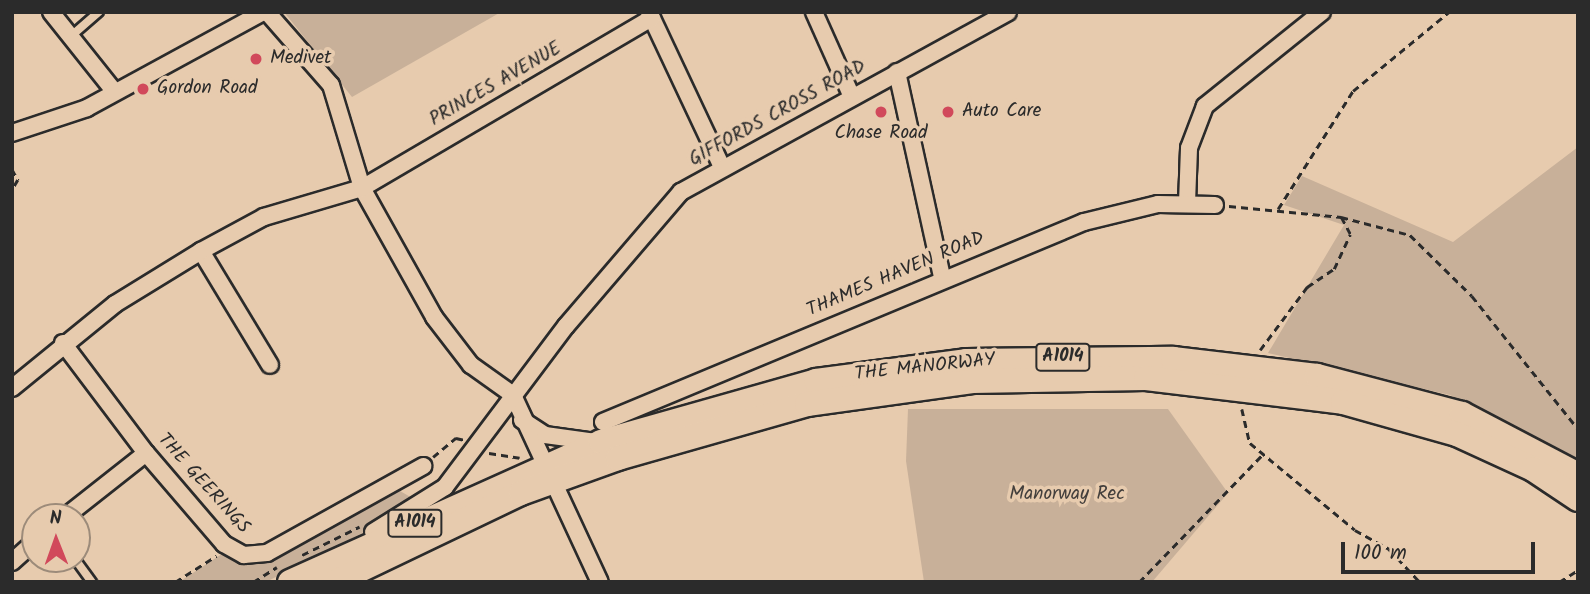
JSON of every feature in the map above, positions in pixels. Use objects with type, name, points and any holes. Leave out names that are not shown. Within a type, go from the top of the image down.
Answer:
[{"type":"main road","name":"THE MANORWAY","points":[[335,582],[547,474],[602,432],[816,381],[920,366],[1103,357],[1257,367],[1425,401],[1513,436],[1578,475]]},
{"type":"main road","name":"THE MANORWAY","points":[[290,582],[547,474],[712,429],[890,390],[1082,377],[1236,386],[1427,423],[1533,469],[1578,499]]},
{"type":"street","points":[[51,12],[114,91]]},
{"type":"street","points":[[12,133],[87,108],[114,91],[265,12],[331,85],[362,188],[449,339],[471,365],[513,395],[520,418],[600,582]]},
{"type":"street","points":[[814,12],[852,97]]},
{"type":"street","name":"GIFFORDS CROSS ROAD","points":[[281,582],[431,500],[658,212],[721,165],[1009,12]]},
{"type":"street","points":[[1187,203],[1189,148],[1205,106],[1322,12]]},
{"type":"street","points":[[650,15],[721,165]]},
{"type":"street","name":"PRINCES AVENUE","points":[[13,385],[63,343],[201,251],[264,217],[362,188],[650,15]]},
{"type":"street","points":[[897,72],[942,276]]},
{"type":"street","name":"THAMES HAVEN ROAD","points":[[602,432],[942,276],[1084,222],[1135,207],[1187,203],[1216,205]]},
{"type":"street","points":[[201,251],[270,365]]},
{"type":"street","name":"THE GEERINGS","points":[[63,343],[146,453],[224,544],[255,556],[423,466]]},
{"type":"street","points":[[494,422],[509,414],[551,436],[602,432]]},
{"type":"street","points":[[83,503],[146,453]]},
{"type":"lane","points":[[71,37],[99,12]]},
{"type":"path","points":[[1278,209],[1353,91],[1450,12]]},
{"type":"path","points":[[12,169],[18,180],[12,190]]},
{"type":"path","points":[[1216,205],[1341,217],[1410,235],[1430,253],[1578,429]]},
{"type":"path","points":[[1257,367],[1262,343],[1307,287],[1334,269],[1349,234],[1341,217]]},
{"type":"path","points":[[1236,386],[1250,443],[1355,530],[1389,549],[1420,582]]},
{"type":"path","points":[[423,466],[462,439]]},
{"type":"path","points":[[484,451],[508,457]]},
{"type":"path","points":[[1139,582],[1263,454]]},
{"type":"path","points":[[175,582],[219,554]]},
{"type":"path","points":[[1559,582],[1578,570]]},
{"type":"green space","points":[[284,12],[501,12],[352,97]]},
{"type":"green space","points":[[1578,147],[1578,462],[1450,395],[1268,353],[1344,225],[1284,205],[1302,176],[1453,242]]},
{"type":"green space","name":"Manorway Rec","points":[[908,409],[1168,409],[1228,493],[1152,582],[924,582],[906,461]]},
{"type":"green space","points":[[400,491],[421,503],[266,582],[179,582],[228,550],[242,561],[270,563]]},
{"type":"place","name":"Medivet","points":[[256,59]]},
{"type":"place","name":"Gordon Road","points":[[143,89]]},
{"type":"place","name":"Chase Road","points":[[881,112]]},
{"type":"place","name":"Auto Care","points":[[948,112]]}]
